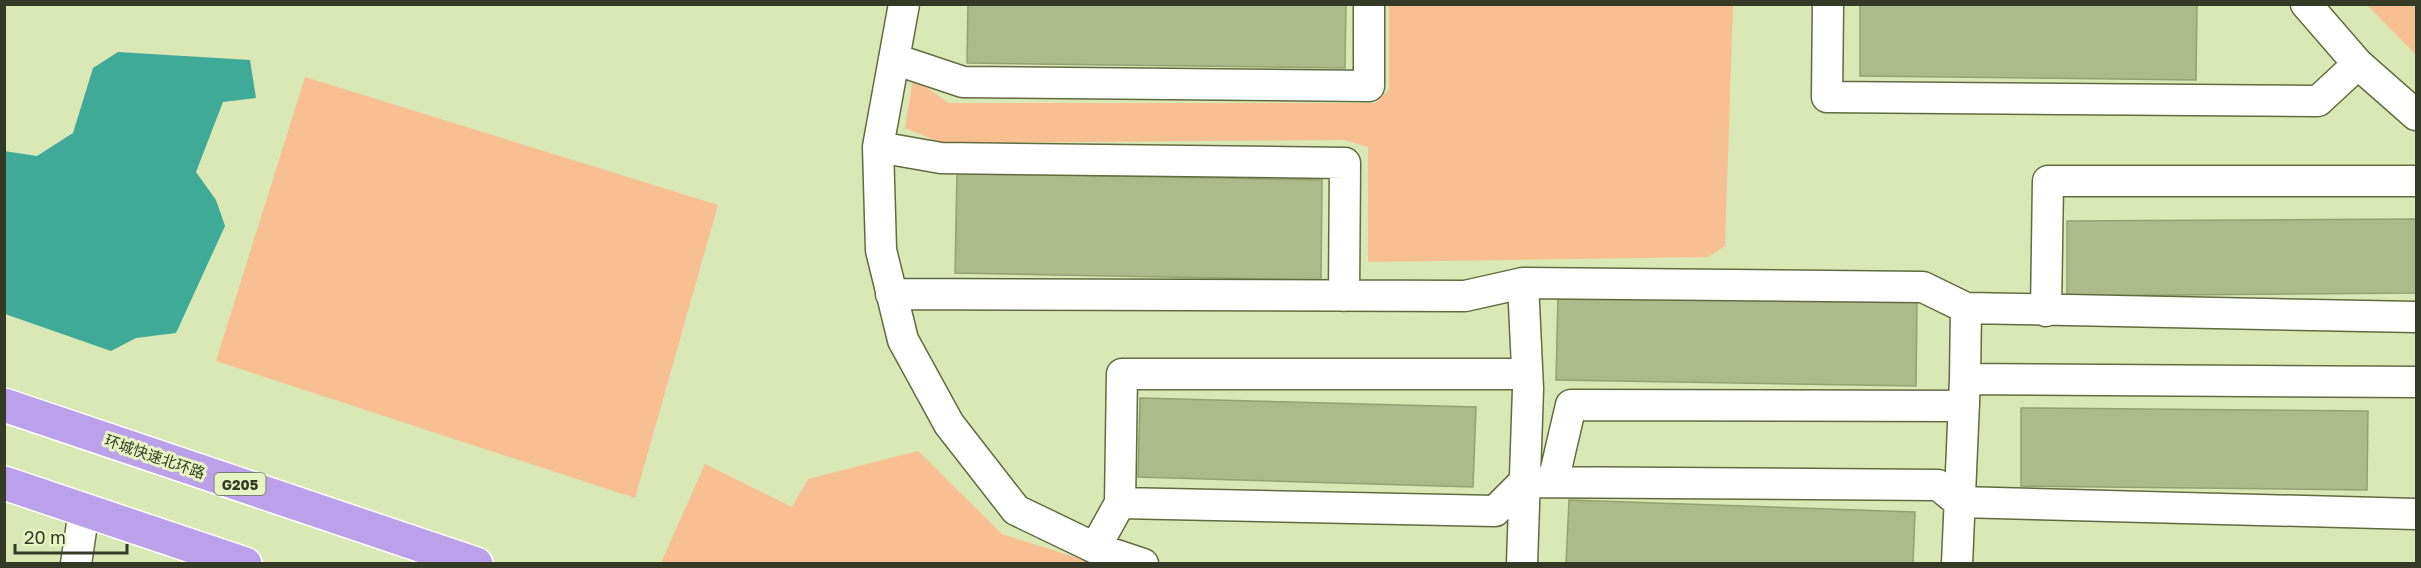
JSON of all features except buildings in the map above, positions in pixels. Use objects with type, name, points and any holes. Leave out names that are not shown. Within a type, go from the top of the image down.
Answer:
[{"type":"highway","name":"环城快速北环路","points":[[4,405],[476,564]]},
{"type":"highway","points":[[4,483],[245,564]]},
{"type":"street","points":[[904,4],[878,147],[881,250],[903,340],[949,424],[1016,510],[1095,548],[1143,564]]},
{"type":"street","points":[[894,59],[963,82],[1369,86],[1370,4]]},
{"type":"street","points":[[1828,4],[1827,97],[2318,102],[2358,64]]},
{"type":"street","points":[[2306,4],[2358,64],[2416,115]]},
{"type":"street","points":[[878,147],[941,158],[1345,163],[1344,296]]},
{"type":"street","points":[[2046,311],[2048,181],[2416,181]]},
{"type":"street","points":[[891,294],[1465,296],[1523,283],[1923,287],[1966,308],[2416,317]]},
{"type":"street","points":[[1523,283],[1527,374],[1539,482]]},
{"type":"street","points":[[1957,564],[1966,308]]},
{"type":"street","points":[[1095,548],[1120,503],[1122,374],[1527,374]]},
{"type":"street","points":[[1522,564],[1539,482],[1571,405],[1964,392],[2416,382]]},
{"type":"street","points":[[1120,503],[1495,512],[1539,482],[1938,485],[1959,502],[2416,514]]},
{"type":"street","points":[[76,564],[84,510]]},
{"type":"shaded area","points":[[1389,5],[1733,5],[1725,246],[1708,257],[1368,262],[1368,147],[1344,140],[942,143],[905,128],[913,78],[949,103],[1375,103],[1389,90]]},
{"type":"shaded area","points":[[2367,5],[2416,5],[2416,55]]},
{"type":"shaded area","points":[[305,77],[718,205],[635,498],[216,361]]},
{"type":"shaded area","points":[[918,451],[1002,534],[1094,563],[661,563],[705,464],[792,507],[808,479]]},
{"type":"water","points":[[118,52],[250,60],[256,98],[223,102],[196,172],[216,200],[225,226],[176,333],[136,338],[111,351],[5,314],[4,151],[37,156],[73,133],[93,68]]}]
